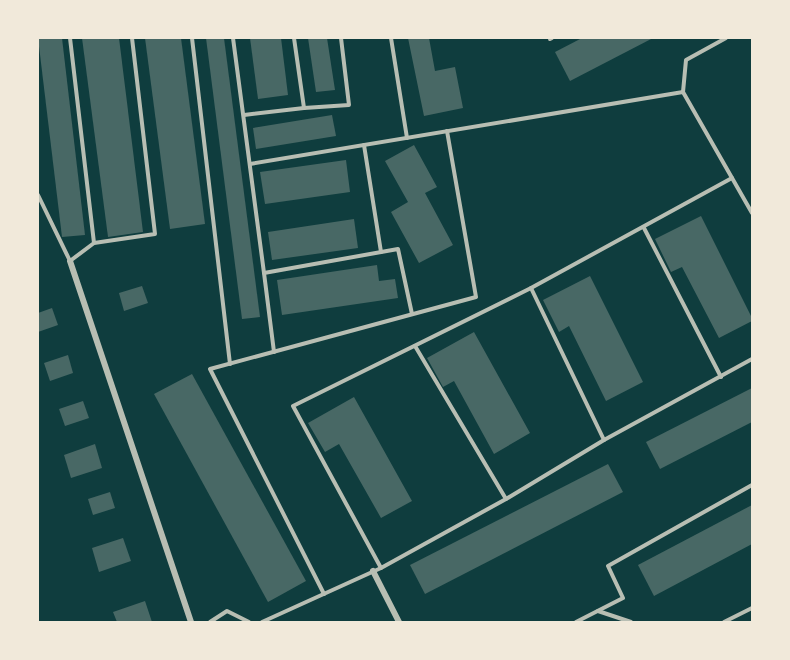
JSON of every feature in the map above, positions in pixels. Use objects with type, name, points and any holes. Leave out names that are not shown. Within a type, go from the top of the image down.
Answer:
[{"type":"street","points":[[70,261],[191,622]]},
{"type":"street","points":[[373,571],[399,622]]},
{"type":"lane","points":[[70,38],[94,243]]},
{"type":"lane","points":[[38,195],[70,261],[94,243],[155,234],[132,38]]},
{"type":"lane","points":[[192,38],[230,364]]},
{"type":"lane","points":[[233,38],[274,352]]},
{"type":"lane","points":[[294,38],[304,108]]},
{"type":"lane","points":[[244,115],[349,105],[341,38]]},
{"type":"lane","points":[[391,38],[406,138]]},
{"type":"lane","points":[[726,38],[686,60],[683,92],[753,213]]},
{"type":"lane","points":[[250,165],[683,92]]},
{"type":"lane","points":[[324,594],[210,369],[476,297],[447,131]]},
{"type":"lane","points":[[364,145],[381,252]]},
{"type":"lane","points":[[381,568],[293,406],[531,288],[732,178]]},
{"type":"lane","points":[[644,228],[721,377]]},
{"type":"lane","points":[[264,273],[398,249],[412,314]]},
{"type":"lane","points":[[531,288],[604,440]]},
{"type":"lane","points":[[415,346],[506,498]]},
{"type":"lane","points":[[262,622],[381,568],[604,440],[753,359]]},
{"type":"lane","points":[[576,622],[623,598],[608,566],[753,485]]},
{"type":"lane","points":[[724,622],[753,608]]},
{"type":"lane","points":[[210,622],[227,611],[249,622]]},
{"type":"lane","points":[[597,611],[631,622]]},
{"type":"building","points":[[38,38],[62,38],[85,235],[62,237]]},
{"type":"building","points":[[82,38],[119,38],[143,232],[108,237]]},
{"type":"building","points":[[145,38],[181,38],[205,224],[170,229]]},
{"type":"building","points":[[206,38],[224,38],[260,317],[242,319]]},
{"type":"building","points":[[250,38],[281,38],[288,95],[258,99]]},
{"type":"building","points":[[308,38],[327,38],[335,90],[316,92]]},
{"type":"building","points":[[408,38],[429,38],[435,71],[455,67],[463,108],[424,116]]},
{"type":"building","points":[[582,38],[653,38],[570,81],[555,52]]},
{"type":"building","points":[[332,115],[336,136],[256,149],[253,128]]},
{"type":"building","points":[[414,145],[437,187],[425,193],[453,245],[419,263],[391,212],[408,202],[385,161]]},
{"type":"building","points":[[346,160],[350,192],[265,204],[260,172]]},
{"type":"building","points":[[701,216],[752,318],[752,321],[719,338],[682,267],[671,272],[655,239]]},
{"type":"building","points":[[354,219],[358,248],[272,260],[268,232]]},
{"type":"building","points":[[377,265],[379,281],[395,279],[398,298],[282,315],[277,280]]},
{"type":"building","points":[[590,276],[643,382],[606,401],[569,326],[559,332],[543,300]]},
{"type":"building","points":[[142,286],[148,303],[124,311],[119,293]]},
{"type":"building","points":[[52,308],[58,325],[38,332],[38,313]]},
{"type":"building","points":[[474,332],[530,433],[494,454],[454,381],[443,387],[427,358]]},
{"type":"building","points":[[68,355],[73,373],[50,381],[44,363]]},
{"type":"building","points":[[192,374],[306,581],[268,602],[154,394]]},
{"type":"building","points":[[752,388],[752,422],[660,469],[646,442]]},
{"type":"building","points":[[354,397],[412,501],[381,518],[339,444],[325,452],[308,423]]},
{"type":"building","points":[[83,401],[89,418],[65,426],[59,409]]},
{"type":"building","points":[[95,444],[102,468],[71,478],[64,455]]},
{"type":"building","points":[[608,464],[623,492],[425,594],[410,565]]},
{"type":"building","points":[[110,492],[115,508],[93,515],[88,499]]},
{"type":"building","points":[[752,505],[752,544],[654,596],[638,565]]},
{"type":"building","points":[[123,538],[131,561],[99,572],[92,548]]},
{"type":"building","points":[[145,601],[152,622],[117,622],[113,612]]}]
